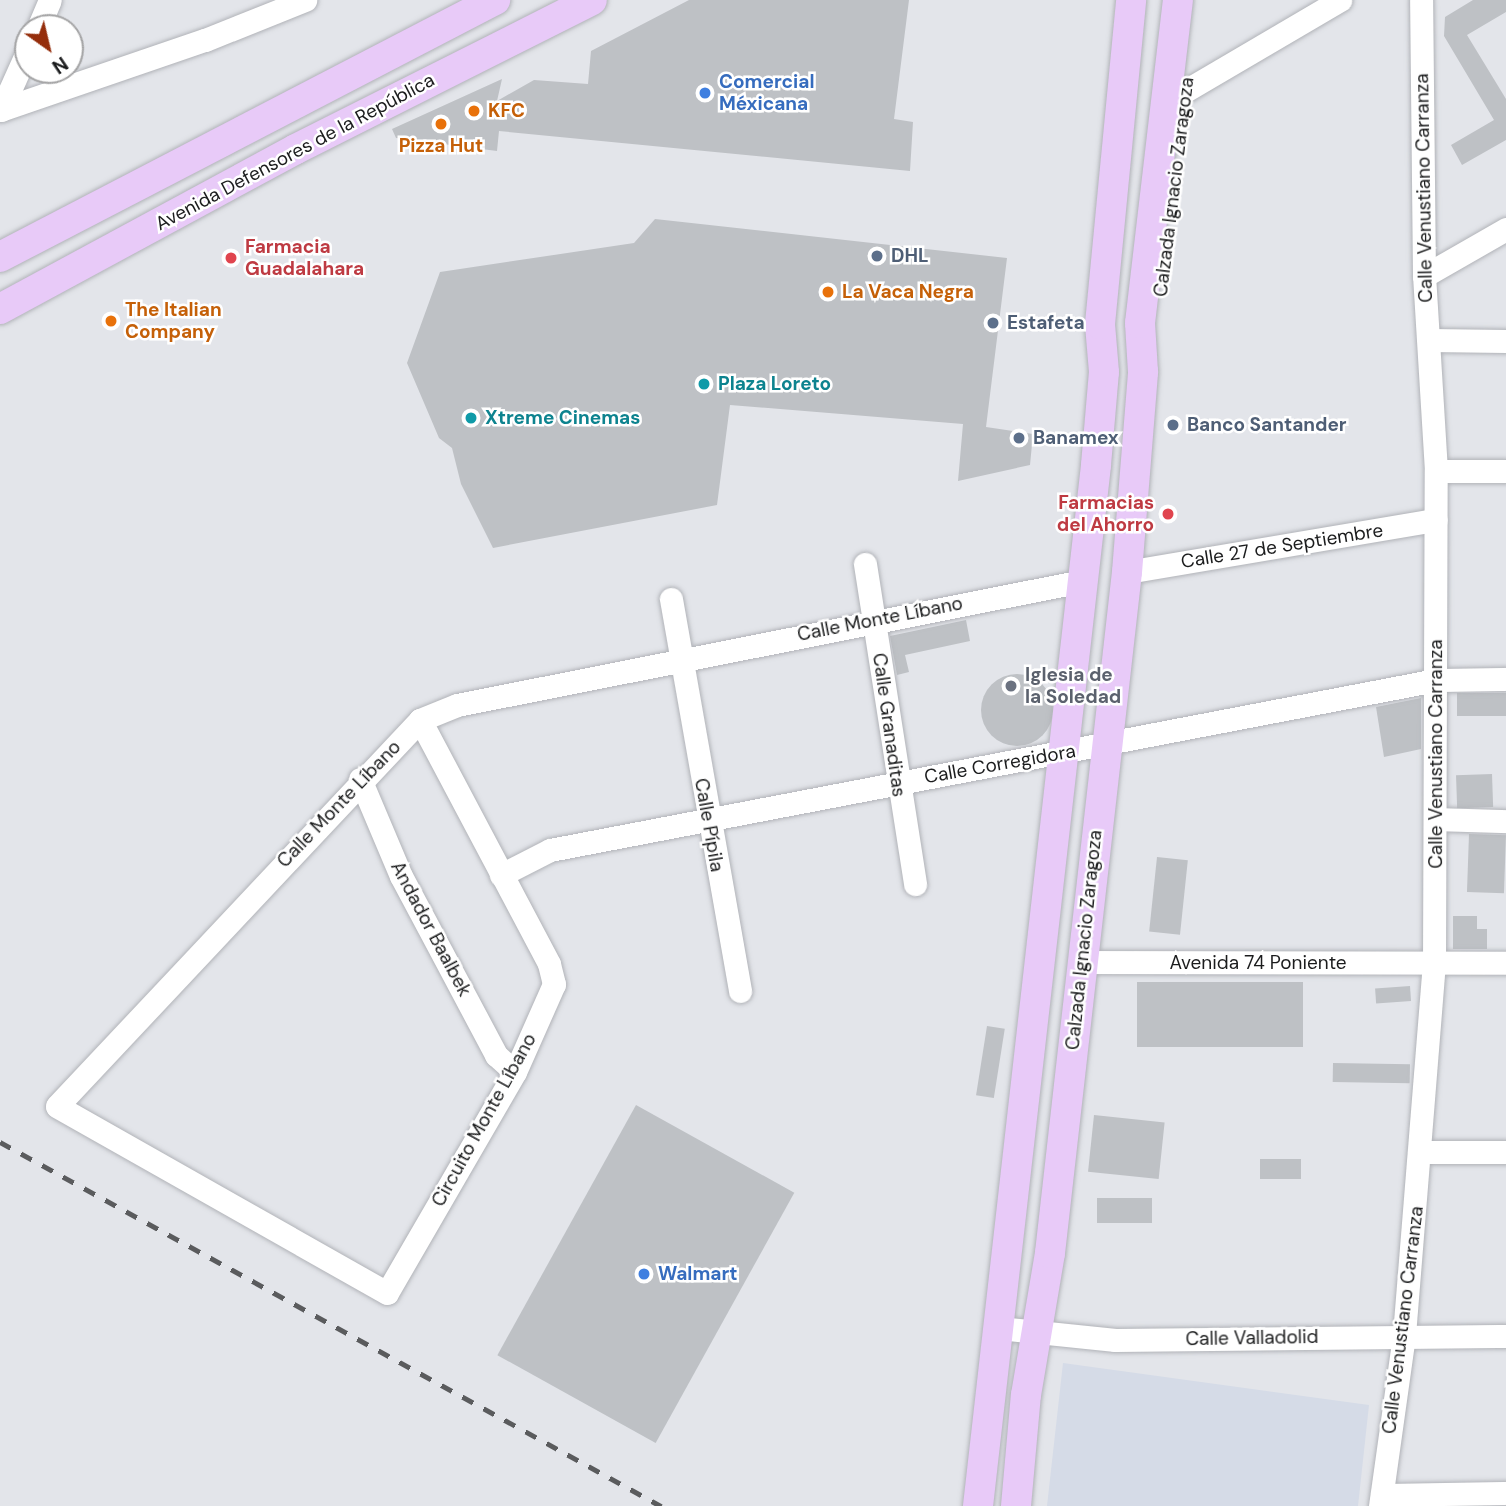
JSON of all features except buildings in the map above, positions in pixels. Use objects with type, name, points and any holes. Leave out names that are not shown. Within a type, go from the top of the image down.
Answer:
[{"type":"main road","points":[[0,257],[495,0]]},
{"type":"main road","name":"Avenida Defensores de la República","points":[[0,309],[296,149],[592,0]]},
{"type":"main road","name":"Calzada Ignacio Zaragoza","points":[[1104,372],[1100,324],[1131,0]]},
{"type":"main road","name":"Calzada Ignacio Zaragoza","points":[[1016,1506],[1026,1395],[1050,1253],[1105,746],[1127,572],[1143,372],[1140,323],[1141,216],[1158,0]]},
{"type":"main road","name":"Calzada Ignacio Zaragoza","points":[[978,1506],[1104,372],[1141,216],[1178,0]]},
{"type":"main road","name":"Calzada Ignacio Zaragoza","points":[[1143,372],[1158,324],[1197,0]]},
{"type":"main road","points":[[998,1336],[1013,1359],[1026,1395]]},
{"type":"street","points":[[1,110],[205,40],[305,0]]},
{"type":"street","points":[[1185,91],[1340,0]]},
{"type":"street","name":"Calle Venustiano Carranza","points":[[1381,1500],[1405,1335],[1422,1152],[1434,964],[1437,820],[1436,471],[1424,276],[1421,0]]},
{"type":"street","points":[[1,110],[14,81]]},
{"type":"street","points":[[1424,276],[1506,229]]},
{"type":"street","points":[[1429,340],[1506,341]]},
{"type":"street","points":[[1436,471],[1506,471]]},
{"type":"street","name":"Calle 27 de Septiembre","points":[[1127,572],[1436,520]]},
{"type":"street","name":"Calle Granaditas","points":[[865,564],[897,783],[915,884]]},
{"type":"street","name":"Calle Monte Líbano","points":[[387,1293],[57,1106],[360,779],[419,720],[457,705],[681,658],[1082,581]]},
{"type":"street","name":"Calle Pípila","points":[[671,599],[707,820],[740,991]]},
{"type":"street","name":"Calle Corregidora","points":[[501,875],[550,850],[1105,746],[1436,680],[1506,679]]},
{"type":"street","name":"Circuito Monte Líbano","points":[[387,1293],[515,1072],[554,975],[419,720]]},
{"type":"street","name":"Andador Baalbek","points":[[360,779],[401,876],[496,1055],[515,1072]]},
{"type":"street","points":[[1437,820],[1506,821]]},
{"type":"street","name":"Avenida 74 Poniente","points":[[1082,962],[1506,963]]},
{"type":"street","points":[[1422,1152],[1506,1152]]},
{"type":"street","name":"Calle Valladolid","points":[[998,1336],[1036,1335],[1115,1340],[1506,1336]]},
{"type":"street","points":[[1381,1500],[1506,1493]]},
{"type":"shaded area","points":[[1063,1363],[1369,1405],[1358,1506],[1047,1506]]},
{"type":"railway","points":[[0,1142],[661,1506]]},
{"type":"place","name":"Comercial Méxicana","points":[[705,93]]},
{"type":"place","name":"KFC","points":[[474,111]]},
{"type":"place","name":"Pizza Hut","points":[[441,124]]},
{"type":"place","name":"DHL","points":[[877,256]]},
{"type":"place","name":"Farmacia Guadalahara","points":[[231,258]]},
{"type":"place","name":"La Vaca Negra","points":[[828,292]]},
{"type":"place","name":"The Italian Company","points":[[111,321]]},
{"type":"place","name":"Estafeta","points":[[993,323]]},
{"type":"place","name":"Plaza Loreto","points":[[704,384]]},
{"type":"place","name":"Xtreme Cinemas","points":[[471,418]]},
{"type":"place","name":"Banco Santander","points":[[1173,425]]},
{"type":"place","name":"Banamex","points":[[1019,438]]},
{"type":"place","name":"Farmacias del Ahorro","points":[[1168,514]]},
{"type":"place","name":"Iglesia de la Soledad","points":[[1011,686]]},
{"type":"place","name":"Walmart","points":[[644,1274]]}]
